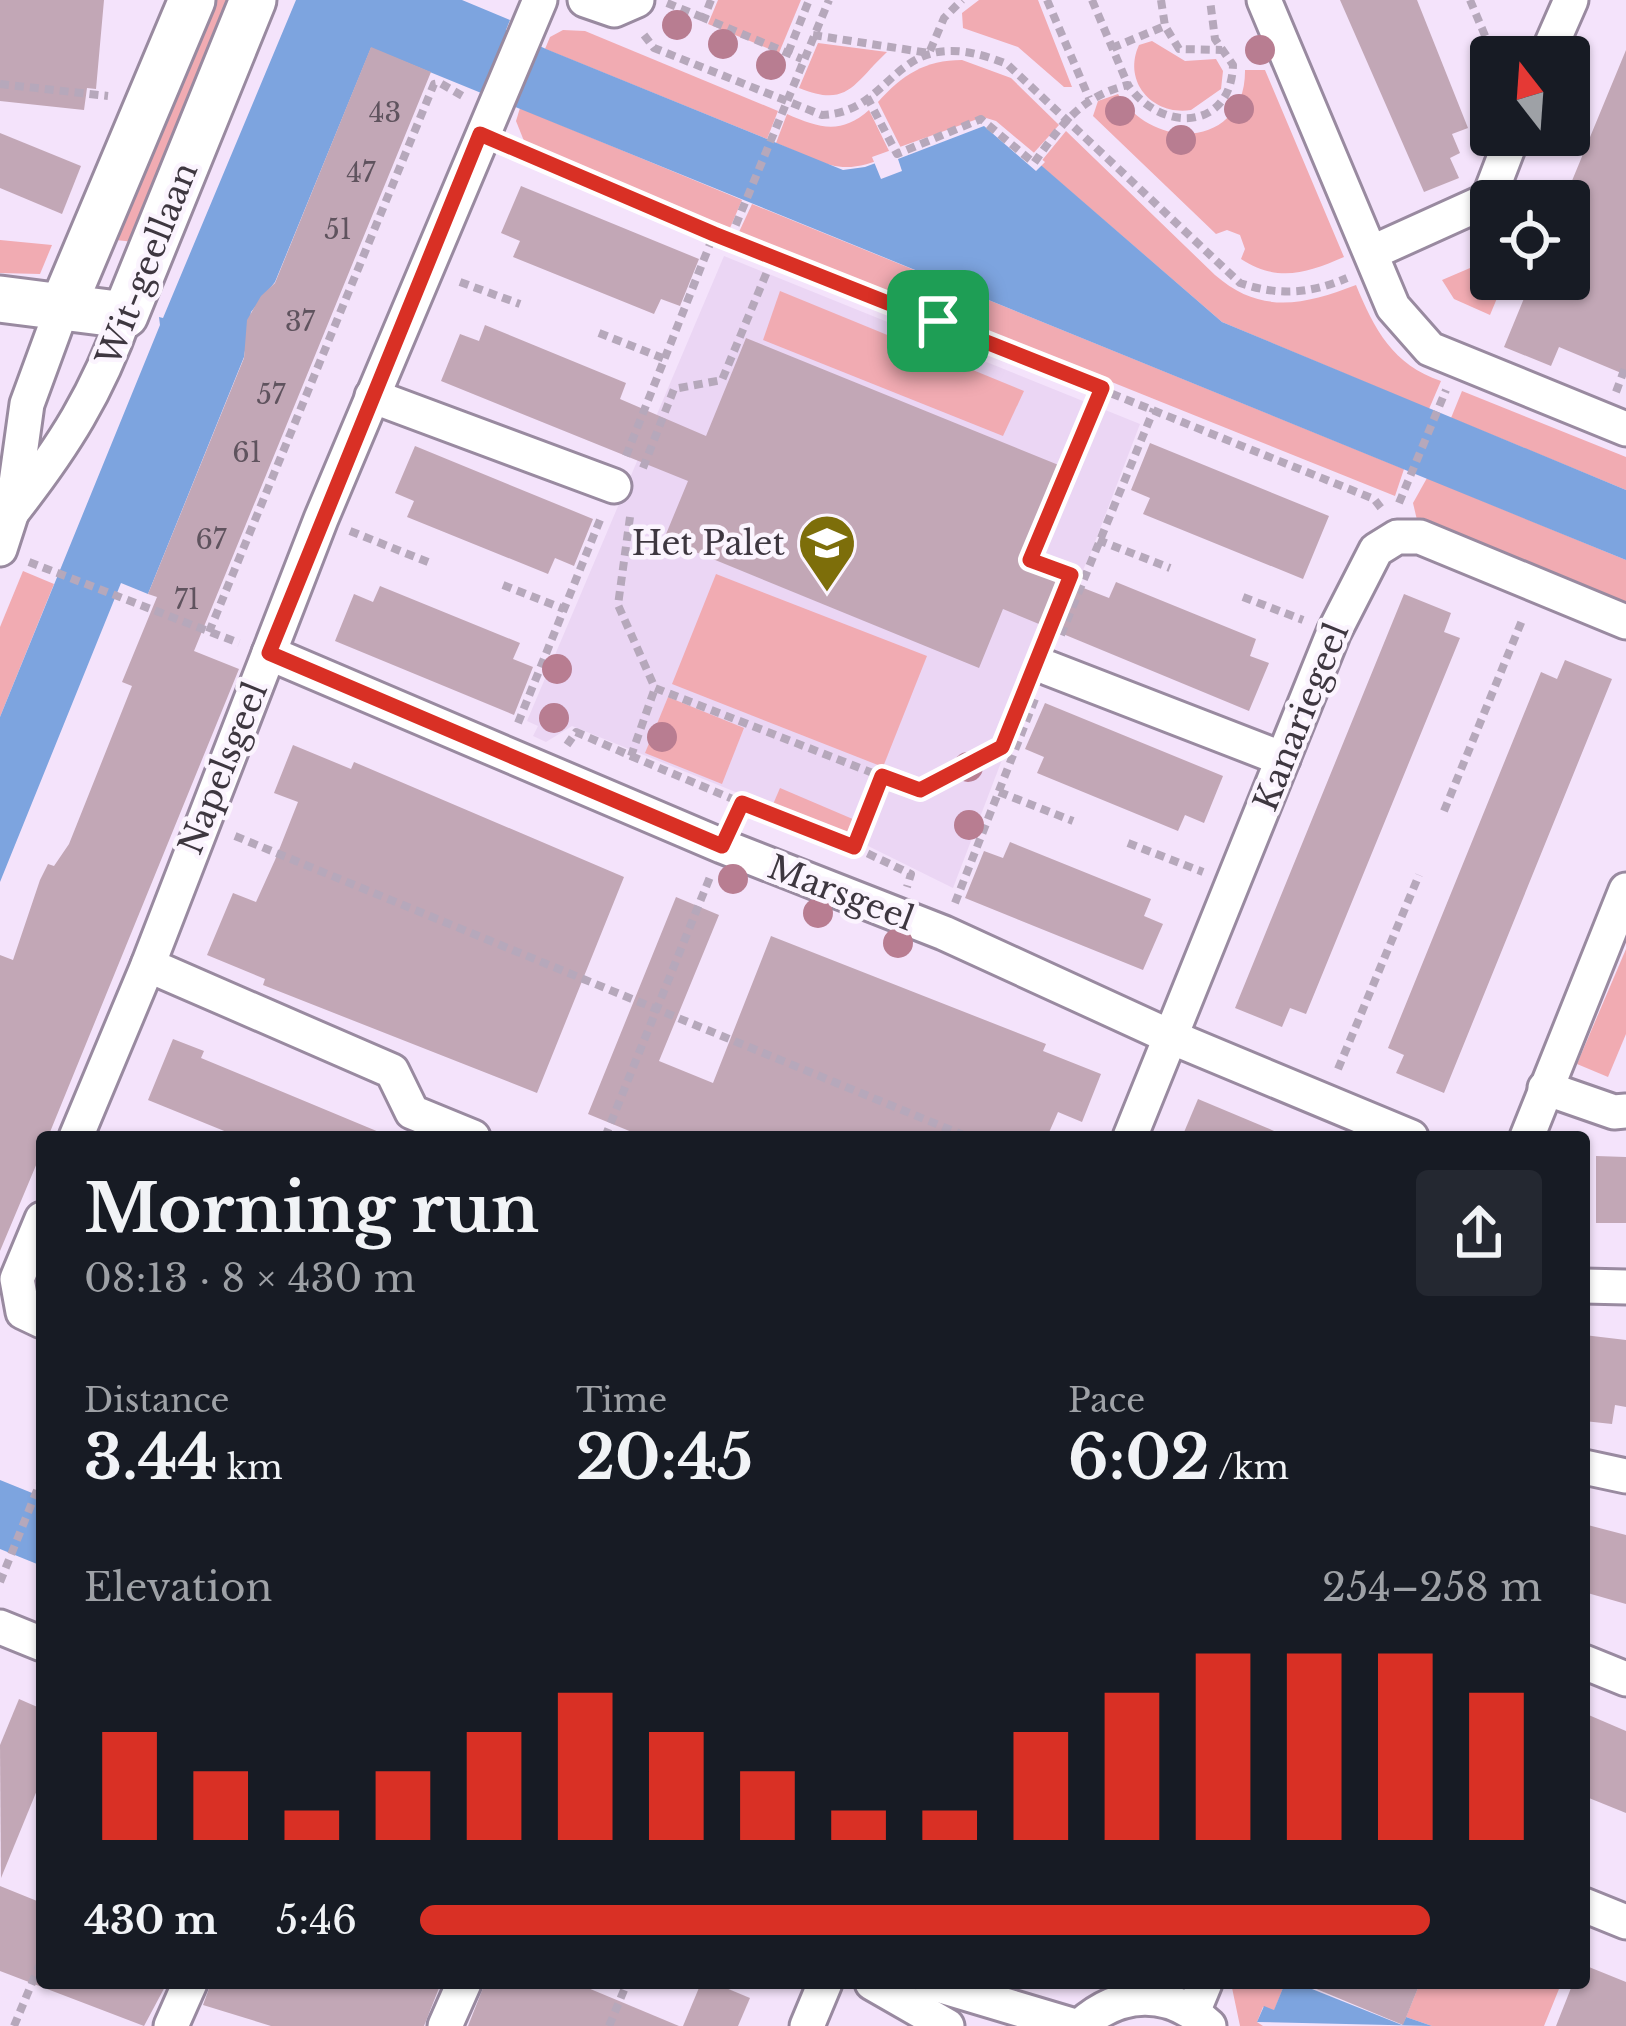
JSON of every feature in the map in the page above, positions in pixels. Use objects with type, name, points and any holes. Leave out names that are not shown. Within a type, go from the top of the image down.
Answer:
[{"type":"street","name":"Wit-geellaan","points":[[16,556],[12,512],[27,404],[63,306],[192,0]]},
{"type":"street","name":"Wit-geellaan","points":[[12,512],[68,440],[107,367],[253,0]]},
{"type":"street","points":[[585,0],[614,10],[642,2]]},
{"type":"street","points":[[1264,0],[1394,308],[1430,349],[1626,429]]},
{"type":"street","points":[[1555,36],[1570,0]]},
{"type":"street","name":"Napelsgeel","points":[[79,1131],[321,519],[535,12]]},
{"type":"street","points":[[1373,252],[1488,200],[1505,156]]},
{"type":"street","points":[[0,299],[125,315]]},
{"type":"street","points":[[372,396],[629,485]]},
{"type":"street","name":"Kanariegeel","points":[[1132,1131],[1334,632],[1376,550],[1396,537],[1420,537],[1626,622]]},
{"type":"street","name":"Marsgeel","points":[[269,653],[722,846],[944,933],[1171,1037],[1397,1131]]},
{"type":"street","points":[[1040,664],[1283,759]]},
{"type":"street","points":[[1529,1131],[1623,905]]},
{"type":"street","points":[[148,965],[392,1071],[412,1112],[458,1131]]},
{"type":"street","points":[[1545,1088],[1613,1112],[1626,1111]]},
{"type":"street","points":[[36,1233],[17,1279],[23,1312],[36,1318]]},
{"type":"street","points":[[1590,1286],[1626,1287]]},
{"type":"street","points":[[1590,1468],[1626,1477]]},
{"type":"street","points":[[0,1628],[36,1642]]},
{"type":"street","points":[[1590,1664],[1626,1679]]},
{"type":"street","points":[[1590,1907],[1626,1922]]},
{"type":"street","points":[[171,2026],[187,1989]]},
{"type":"street","points":[[445,2026],[461,1989]]},
{"type":"street","points":[[807,2026],[822,1989]]},
{"type":"street","points":[[882,1989],[947,2026]]},
{"type":"street","points":[[952,1989],[1078,2026],[1111,2003],[1154,1990],[1203,2007]]},
{"type":"path","points":[[704,18],[711,0]]},
{"type":"path","points":[[788,53],[809,0]]},
{"type":"path","points":[[730,239],[830,0]]},
{"type":"path","points":[[802,59],[704,18],[642,2],[654,48],[822,115],[845,114],[906,62],[929,53],[944,18],[962,0]]},
{"type":"path","points":[[1047,0],[1089,98]]},
{"type":"path","points":[[1092,0],[1127,85],[1148,108],[1166,118],[1210,112],[1229,94],[1233,64],[1215,39],[1210,0]]},
{"type":"path","points":[[1161,0],[1165,26],[1179,49],[1222,50]]},
{"type":"path","points":[[1470,0],[1485,36]]},
{"type":"path","points":[[1112,48],[1165,26]]},
{"type":"path","points":[[813,35],[929,53],[981,53],[1007,64],[1240,283],[1266,292],[1323,288],[1352,276],[1373,252]]},
{"type":"path","points":[[209,632],[434,85],[440,83],[488,117],[730,239],[1374,499],[1389,518]]},
{"type":"path","points":[[0,84],[152,100]]},
{"type":"path","points":[[867,97],[897,154],[981,119],[1034,163],[1089,98],[1127,85]]},
{"type":"path","points":[[631,756],[655,688],[618,605],[629,485],[674,389],[722,380],[774,255]]},
{"type":"path","points":[[425,269],[520,304]]},
{"type":"path","points":[[599,333],[665,359]]},
{"type":"path","points":[[655,688],[920,790],[1002,747],[1040,664],[1071,575],[1030,560],[1102,388]]},
{"type":"path","points":[[1402,498],[1447,388]]},
{"type":"path","points":[[321,519],[433,564]]},
{"type":"path","points":[[1098,540],[1170,568]]},
{"type":"path","points":[[16,556],[156,614],[269,653]]},
{"type":"path","points":[[502,585],[564,609]]},
{"type":"path","points":[[1444,811],[1535,587]]},
{"type":"path","points":[[1243,597],[1334,632]]},
{"type":"path","points":[[548,771],[576,732],[854,847],[882,776]]},
{"type":"path","points":[[999,792],[1073,821]]},
{"type":"path","points":[[607,1131],[742,803]]},
{"type":"path","points":[[200,822],[953,1131]]},
{"type":"path","points":[[1128,843],[1233,884]]},
{"type":"path","points":[[1325,1102],[1419,875]]},
{"type":"path","points":[[0,1581],[36,1493]]},
{"type":"path","points":[[14,2026],[36,1973]]},
{"type":"path","points":[[609,2026],[624,1989]]},
{"type":"shaded area","points":[[204,0],[241,0],[143,243],[107,239]]},
{"type":"shaded area","points":[[718,0],[801,0],[779,53],[708,24]]},
{"type":"shaded area","points":[[979,0],[1038,0],[1072,87],[1064,87],[1018,47],[963,28],[962,13]]},
{"type":"shaded area","points":[[563,30],[585,31],[778,111],[767,139],[545,49],[550,37]]},
{"type":"shaded area","points":[[1152,41],[1185,61],[1216,59],[1223,71],[1221,89],[1191,110],[1164,108],[1153,102],[1144,94],[1135,72],[1139,45]]},
{"type":"shaded area","points":[[818,43],[887,52],[849,90],[815,94],[799,88]]},
{"type":"shaded area","points":[[962,60],[1011,78],[1059,125],[1030,157],[902,150],[878,102],[915,71]]},
{"type":"shaded area","points":[[1245,70],[1265,70],[1344,257],[1292,273],[1268,271],[1241,259],[1245,249],[1240,235],[1227,230],[1216,234],[1093,116],[1098,101],[1118,94],[1154,126],[1196,133],[1215,127],[1231,114],[1241,95]]},
{"type":"shaded area","points":[[520,108],[742,200],[730,228],[526,146],[516,121]]},
{"type":"shaded area","points":[[869,110],[891,155],[873,162],[833,166],[776,143],[787,114],[830,127],[849,123]]},
{"type":"shaded area","points":[[1066,131],[1232,288],[1283,302],[1318,298],[1356,285],[1387,344],[1410,365],[1441,381],[1429,409],[1222,322],[1039,164]]},
{"type":"shaded area","points":[[752,204],[1404,469],[1395,496],[739,232]]},
{"type":"shaded area","points":[[0,240],[52,245],[40,274],[0,273]]},
{"type":"shaded area","name":"Het Palet","points":[[724,256],[1140,424],[1090,555],[1037,668],[953,888],[862,843],[572,726],[546,742],[533,736],[538,726],[527,721]]},
{"type":"shaded area","points":[[1470,268],[1470,300],[1496,300],[1490,315],[1454,299],[1442,280]]},
{"type":"shaded area","points":[[780,291],[1024,391],[1003,436],[763,340]]},
{"type":"shaded area","points":[[1462,391],[1626,457],[1626,490],[1451,418]]},
{"type":"shaded area","points":[[1427,478],[1626,560],[1626,604],[1417,520],[1413,503]]},
{"type":"shaded area","points":[[23,571],[54,584],[0,717],[0,627]]},
{"type":"shaded area","points":[[716,574],[927,656],[883,767],[672,684]]},
{"type":"shaded area","points":[[668,697],[744,728],[722,784],[645,753]]},
{"type":"shaded area","points":[[780,788],[855,820],[848,840],[771,809]]},
{"type":"shaded area","points":[[1626,949],[1626,1034],[1608,1077],[1577,1064]]},
{"type":"shaded area","points":[[1232,1989],[1283,1989],[1274,2011],[1263,2007],[1257,2022],[1263,2026],[1240,2026]]},
{"type":"shaded area","points":[[1418,1989],[1559,1989],[1544,2026],[1432,2026],[1406,2017]]},
{"type":"water","points":[[296,0],[462,0],[510,20],[506,30],[546,49],[843,170],[865,167],[983,123],[998,128],[1222,322],[1626,490],[1626,560],[371,48],[275,282],[251,312],[244,357],[148,594],[121,583],[0,882],[0,717],[160,325],[159,317],[163,318]]},
{"type":"water","points":[[0,1480],[36,1495],[36,1564],[0,1549]]},
{"type":"water","points":[[1283,1989],[1312,1989],[1402,2025],[1406,2017],[1432,2026],[1257,2022],[1264,2006],[1274,2010]]},
{"type":"pier","points":[[983,117],[996,121],[1045,162],[1036,171],[984,126],[898,159],[902,171],[881,179],[872,157]]},
{"type":"building","points":[[0,0],[104,0],[96,89],[87,88],[84,110],[0,101]]},
{"type":"building","points":[[1340,0],[1417,0],[1468,128],[1452,134],[1460,153],[1450,158],[1459,178],[1424,192]]},
{"type":"building","points":[[371,47],[431,72],[194,651],[239,669],[50,1131],[36,1131],[36,1165],[0,1251],[0,955],[13,960],[40,880],[48,864],[54,866],[69,844],[132,686],[122,682],[157,597],[148,594],[244,358],[247,320],[275,283]]},
{"type":"building","points":[[1626,50],[1626,375],[1559,347],[1551,366],[1504,347],[1523,300],[1590,300],[1590,180],[1572,180],[1582,156],[1590,156],[1590,137]]},
{"type":"building","points":[[0,133],[81,166],[62,214],[0,188]]},
{"type":"building","points":[[521,186],[699,259],[680,306],[661,299],[654,314],[513,257],[520,241],[501,233]]},
{"type":"building","points":[[485,325],[626,383],[620,399],[706,436],[746,338],[1061,466],[1022,564],[1109,598],[1116,582],[1256,639],[1250,656],[1269,663],[1249,711],[1003,609],[979,668],[664,539],[688,481],[441,381],[460,334],[479,341]]},
{"type":"building","points":[[1150,443],[1329,516],[1303,579],[1143,514],[1150,498],[1131,490]]},
{"type":"building","points":[[415,446],[593,519],[574,566],[555,558],[548,574],[407,517],[414,501],[395,493]]},
{"type":"building","points":[[380,586],[520,643],[513,659],[533,667],[514,715],[335,641],[354,594],[373,602]]},
{"type":"building","points":[[1404,594],[1451,613],[1444,632],[1460,638],[1306,1014],[1290,1008],[1282,1027],[1235,1008]]},
{"type":"building","points":[[1565,660],[1612,679],[1444,1093],[1396,1073],[1404,1055],[1388,1048],[1541,672],[1557,679]]},
{"type":"building","points":[[1045,703],[1223,776],[1204,823],[1185,815],[1178,831],[1037,773],[1044,757],[1025,749]]},
{"type":"building","points":[[293,745],[351,769],[354,762],[624,877],[537,1093],[263,985],[265,979],[207,955],[233,893],[256,902],[275,860],[298,802],[274,793]]},
{"type":"building","points":[[1010,842],[1151,899],[1144,916],[1163,924],[1143,970],[965,898],[984,851],[1003,858]]},
{"type":"building","points":[[676,897],[719,915],[659,1061],[713,1083],[771,936],[1046,1044],[1043,1051],[1101,1074],[1082,1122],[1058,1112],[1050,1131],[629,1131],[588,1114]]},
{"type":"building","points":[[173,1039],[204,1051],[201,1058],[377,1131],[224,1131],[148,1100]]},
{"type":"building","points":[[1198,1099],[1274,1131],[1185,1131]]},
{"type":"building","points":[[1596,1156],[1626,1157],[1626,1223],[1596,1223]]},
{"type":"building","points":[[1590,1336],[1626,1340],[1626,1407],[1615,1405],[1612,1424],[1590,1422]]},
{"type":"building","points":[[1590,1526],[1626,1535],[1626,1604],[1590,1594]]},
{"type":"building","points":[[19,1699],[36,1706],[36,1793],[1,1878],[0,1745]]},
{"type":"building","points":[[1590,1716],[1626,1731],[1626,1813],[1590,1798]]},
{"type":"building","points":[[0,1886],[36,1901],[36,1985],[0,1971]]},
{"type":"building","points":[[1590,1967],[1626,1982],[1626,2026],[1556,2026],[1571,1989],[1590,1989]]},
{"type":"building","points":[[47,1989],[164,1989],[144,2026]]},
{"type":"building","points":[[209,1989],[439,1989],[424,2026],[271,2026],[203,2005]]},
{"type":"building","points":[[483,1989],[590,1989],[679,2026],[468,2026]]},
{"type":"building","points":[[698,1989],[728,1989],[750,1998],[738,2026],[683,2026]]},
{"type":"building","points":[[1316,1989],[1418,1989],[1403,2025]]},
{"type":"place","name":"Het Palet","points":[[827,594]]},
{"type":"route","points":[[480,134],[714,234],[938,321],[1102,388],[1030,560],[1071,575],[1002,747],[920,790],[882,776],[854,847],[742,803],[722,846],[269,653],[480,134]]}]
